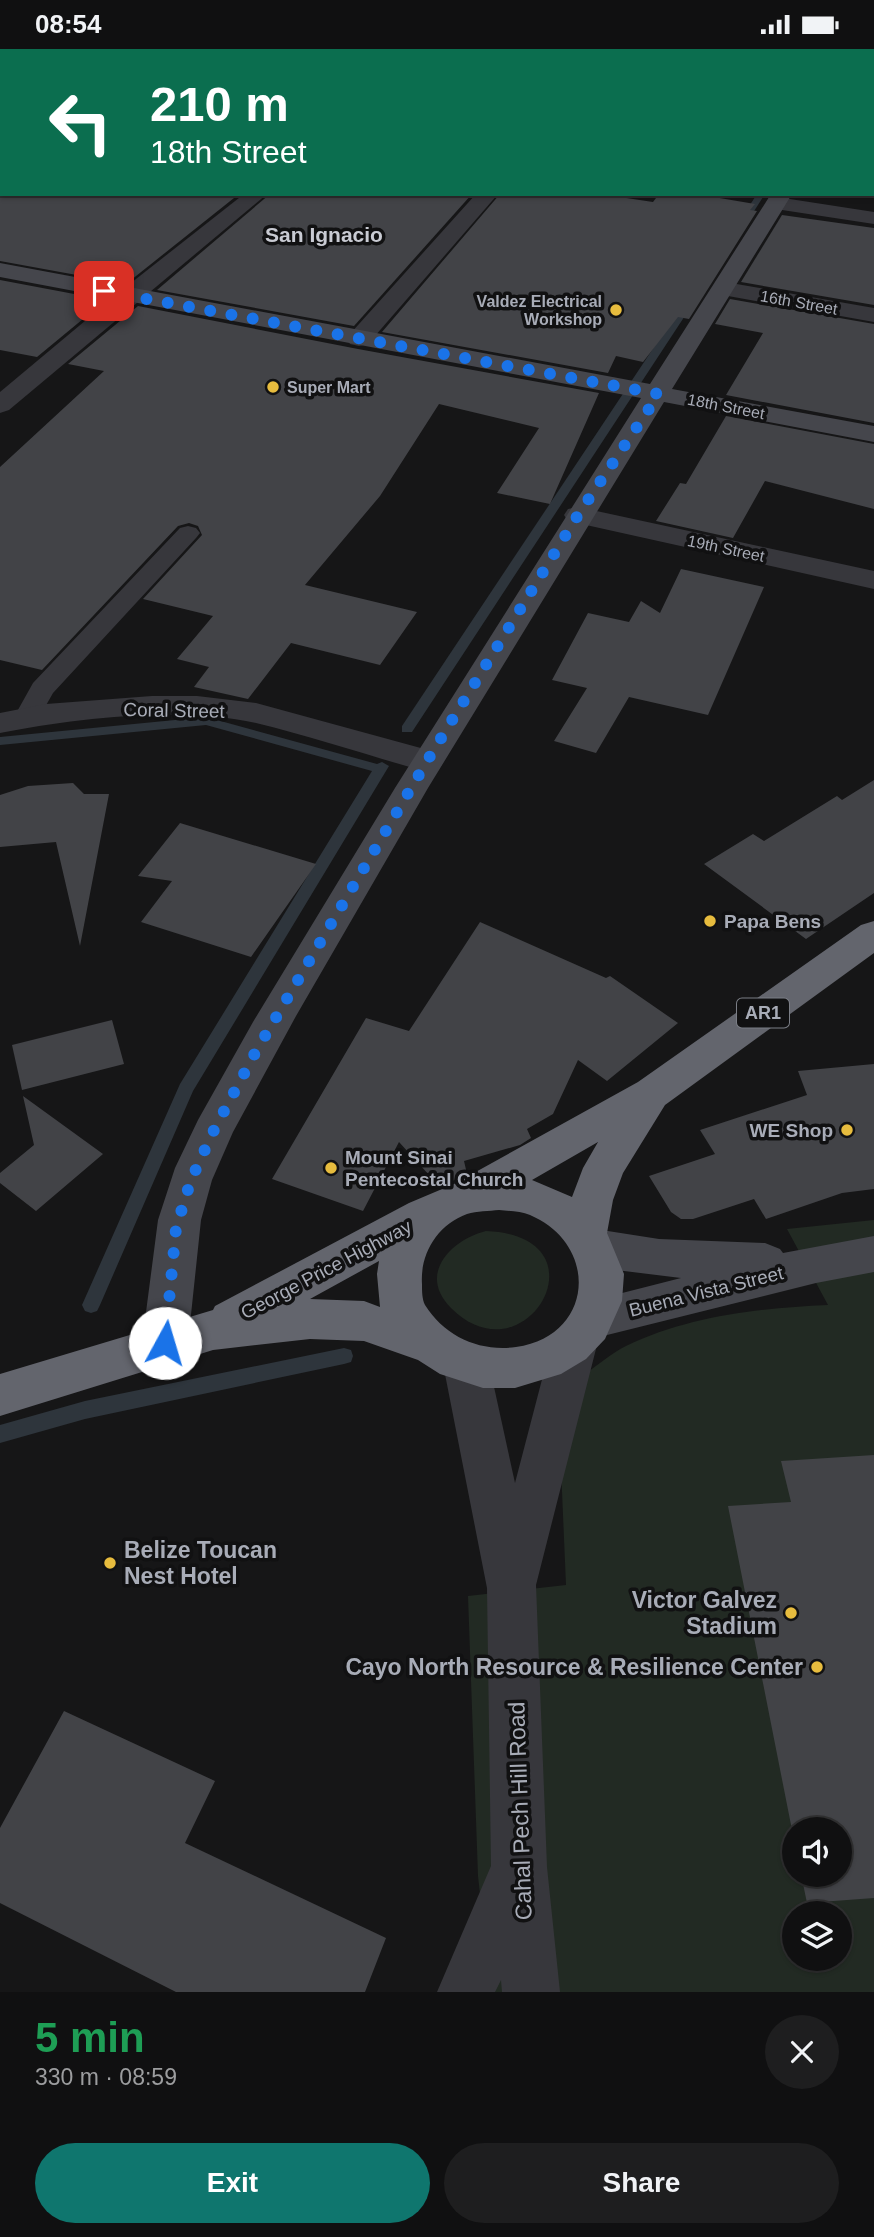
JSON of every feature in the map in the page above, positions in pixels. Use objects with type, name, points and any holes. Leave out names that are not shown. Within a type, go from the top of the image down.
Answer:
[{"type":"highway","name":"AR1","points":[[452,1202],[652,1093],[874,934]]},
{"type":"highway","name":"AR1","points":[[590,1240],[592,1200],[604,1168],[652,1093]]},
{"type":"highway","points":[[499,1193],[531,1198],[561,1211],[590,1240],[603,1282],[584,1331],[543,1363],[504,1370],[448,1354],[403,1310],[397,1272],[410,1235],[452,1202],[499,1193]]},
{"type":"highway","name":"George Price Highway","points":[[213,1330],[452,1202]]},
{"type":"highway","name":"George Price Highway","points":[[0,1395],[213,1330],[310,1319],[364,1321],[448,1354]]},
{"type":"street","points":[[0,405],[130,295],[254,196]]},
{"type":"street","points":[[359,339],[486,196]]},
{"type":"street","points":[[165,1343],[176,1228],[191,1180],[255,1053],[427,761],[578,515],[659,394],[780,199],[874,218]]},
{"type":"street","name":"18th Street","points":[[0,270],[874,434]]},
{"type":"street","name":"16th Street","points":[[725,289],[874,315]]},
{"type":"street","name":"19th Street","points":[[578,515],[874,580]]},
{"type":"street","name":"Coral Street","points":[[13,720],[139,707],[197,706],[256,713],[427,761]]},
{"type":"street","name":"Buena Vista Street","points":[[590,1240],[637,1256],[816,1264]]},
{"type":"street","name":"Buena Vista Street","points":[[584,1331],[816,1264],[874,1254]]},
{"type":"street","name":"Cahal Pech Hill Road","points":[[512,1588],[584,1331]]},
{"type":"street","name":"Cahal Pech Hill Road","points":[[448,1354],[512,1588],[519,1867],[530,1992]]},
{"type":"street","points":[[466,1992],[519,1867]]},
{"type":"lane","points":[[13,720],[188,533]]},
{"type":"shaded area","points":[[874,1220],[874,1992],[491,1992],[478,1876],[468,1596],[566,1585],[561,1468],[585,1374],[626,1346],[674,1327],[751,1311],[828,1305],[787,1229]]},
{"type":"shaded area","points":[[486,1231],[523,1239],[543,1256],[549,1277],[543,1300],[528,1318],[506,1328],[479,1326],[451,1308],[441,1295],[437,1283],[438,1271],[451,1250],[473,1235]]},
{"type":"building","points":[[0,196],[236,196],[126,284],[0,261]]},
{"type":"building","points":[[268,196],[470,196],[354,326],[157,290]]},
{"type":"building","points":[[498,196],[613,196],[653,202],[658,196],[708,196],[755,204],[750,210],[757,211],[689,319],[678,317],[643,362],[616,356],[608,373],[382,332]]},
{"type":"building","points":[[782,215],[874,228],[874,305],[741,282]]},
{"type":"building","points":[[0,280],[106,300],[37,357],[0,350]]},
{"type":"building","points":[[730,299],[874,324],[874,423],[726,395],[763,333],[715,324]]},
{"type":"building","points":[[138,306],[599,393],[550,504],[497,493],[539,428],[439,404],[380,496],[305,585],[417,612],[380,665],[291,643],[248,699],[194,687],[209,667],[177,659],[213,616],[143,599],[202,535],[198,526],[189,523],[178,526],[42,670],[0,660],[0,467],[104,371],[68,364]]},
{"type":"building","points":[[726,416],[874,444],[874,509],[765,481],[733,538],[656,521],[680,483],[686,484]]},
{"type":"building","points":[[681,569],[764,587],[708,715],[629,697],[596,753],[554,741],[587,688],[552,680],[588,613],[629,622],[641,601],[660,613]]},
{"type":"building","points":[[874,780],[874,893],[806,939],[704,864],[753,834],[764,841],[837,796],[842,800]]},
{"type":"building","points":[[73,783],[84,794],[109,794],[80,946],[56,842],[0,847],[0,795],[28,786]]},
{"type":"building","points":[[180,823],[316,864],[251,957],[141,922],[172,881],[138,876]]},
{"type":"building","points":[[480,922],[606,978],[610,976],[678,1023],[607,1081],[578,1060],[553,1114],[527,1129],[531,1138],[520,1145],[464,1161],[467,1174],[440,1187],[399,1142],[363,1211],[272,1179],[366,1018],[409,1031]]},
{"type":"building","points":[[112,1020],[124,1064],[22,1090],[12,1045]]},
{"type":"building","points":[[874,1064],[874,1189],[842,1193],[766,1219],[754,1199],[693,1219],[681,1219],[671,1212],[649,1176],[715,1154],[700,1130],[807,1095],[798,1071]]},
{"type":"building","points":[[23,1096],[103,1154],[36,1211],[0,1183],[0,1173],[34,1145]]},
{"type":"building","name":"Cayo North Resource & Resilience Center","points":[[874,1455],[874,1898],[807,1901],[804,1887],[852,1887],[852,1817],[789,1817],[728,1506],[791,1502],[781,1461]]},
{"type":"building","points":[[64,1711],[215,1781],[185,1843],[386,1938],[365,1992],[176,1992],[0,1903],[0,1828]]},
{"type":"waterway","points":[[739,228],[760,196]]},
{"type":"waterway","points":[[407,729],[689,302]]},
{"type":"waterway","points":[[0,741],[206,721],[380,769]]},
{"type":"waterway","points":[[91,1305],[186,1089],[382,766]]},
{"type":"waterway","points":[[0,1434],[85,1410],[344,1356]]},
{"type":"place","name":"Valdez Electrical Workshop","points":[[616,310]]},
{"type":"place","name":"Super Mart","points":[[273,387]]},
{"type":"place","name":"Papa Bens","points":[[710,921]]},
{"type":"place","name":"WE Shop","points":[[847,1130]]},
{"type":"place","name":"Mount Sinai Pentecostal Church","points":[[331,1168]]},
{"type":"place","name":"Belize Toucan Nest Hotel","points":[[110,1563]]},
{"type":"place","name":"Victor Galvez Stadium","points":[[791,1613]]},
{"type":"place","name":"Cayo North Resource & Resilience Center","points":[[817,1667]]},
{"type":"district","name":"San Ignacio","points":[[324,235]]},
{"type":"route","points":[[104,291],[659,394],[578,515],[427,761],[255,1053],[213,1132],[191,1180],[176,1228],[165,1343]]}]
